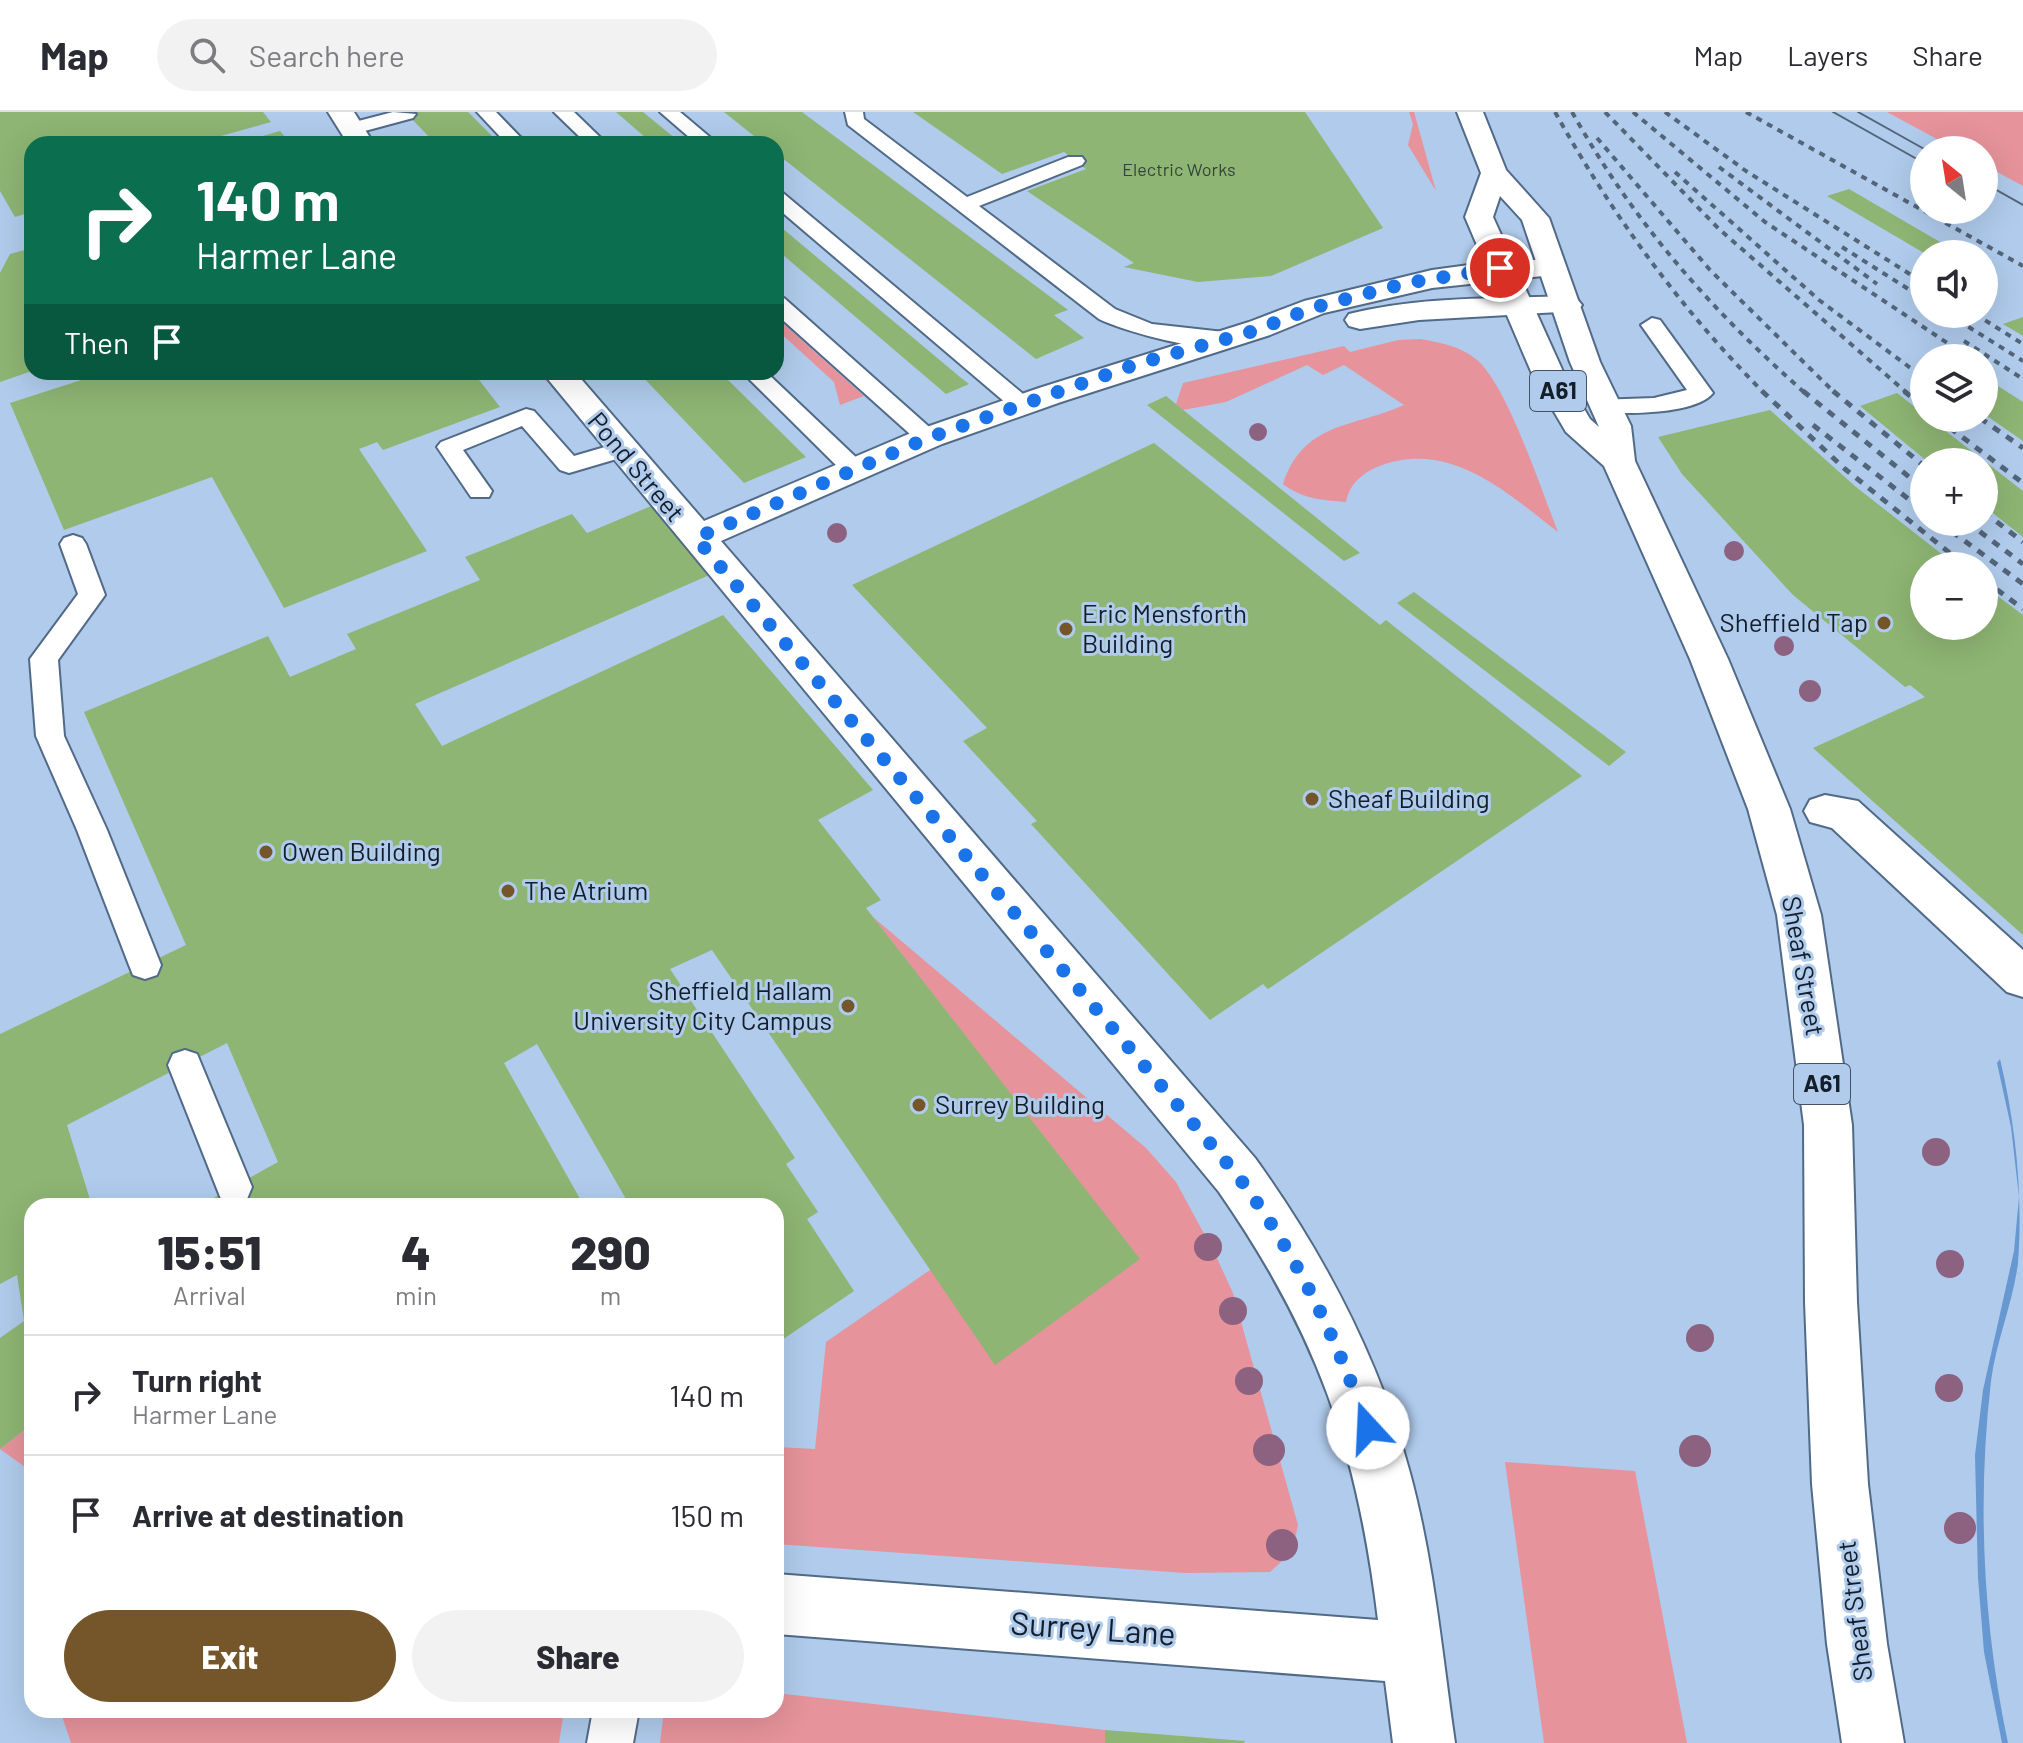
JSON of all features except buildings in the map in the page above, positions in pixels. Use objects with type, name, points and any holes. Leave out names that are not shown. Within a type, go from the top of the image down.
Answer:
[{"type":"main road","name":"Sheaf Street","points":[[1470,112],[1494,173],[1535,218],[1585,362],[1615,426],[1618,461],[1709,659],[1769,809],[1799,915],[1828,1125],[1840,1484],[1857,1644],[1873,1743]]},
{"type":"main road","name":"Sheaf Street","points":[[1494,173],[1479,217],[1500,268],[1549,376],[1577,425],[1618,461]]},
{"type":"main road","points":[[696,538],[928,438],[1021,404],[1254,331],[1312,308],[1407,283],[1500,268],[1552,268]]},
{"type":"main road","points":[[1254,331],[1331,326],[1419,311],[1567,305]]},
{"type":"main road","name":"Pond Street","points":[[565,380],[1237,1175],[1300,1270],[1329,1327],[1356,1394],[1388,1502],[1424,1743]]},
{"type":"main road","points":[[1825,811],[1843,813],[2023,978]]},
{"type":"main road","name":"Surrey Lane","points":[[784,1605],[1411,1653]]},
{"type":"lane","points":[[486,112],[510,136]]},
{"type":"lane","points":[[563,112],[589,136]]},
{"type":"lane","points":[[669,112],[699,136]]},
{"type":"lane","points":[[854,112],[855,121],[1118,320],[1162,333],[1224,339]]},
{"type":"lane","points":[[351,128],[407,114]]},
{"type":"lane","points":[[965,205],[1075,161]]},
{"type":"lane","points":[[784,204],[1021,404]]},
{"type":"lane","points":[[784,310],[928,438]]},
{"type":"lane","points":[[1605,405],[1646,408],[1674,403],[1701,393],[1652,325]]},
{"type":"lane","points":[[761,380],[853,468]]},
{"type":"lane","points":[[480,491],[449,447],[526,416],[569,465],[622,450]]},
{"type":"lane","points":[[73,544],[92,595],[44,659],[50,736],[92,830],[145,965]]},
{"type":"lane","points":[[185,1065],[234,1187]]},
{"type":"lane","points":[[610,1743],[615,1718]]},
{"type":"shaded area","points":[[1409,112],[1414,112],[1436,191],[1408,145],[1413,124]]},
{"type":"shaded area","points":[[1887,112],[2023,112],[2023,186],[1998,173],[1998,136],[1931,136]]},
{"type":"shaded area","points":[[784,324],[864,396],[840,405],[834,382],[784,336]]},
{"type":"shaded area","points":[[1421,339],[1464,351],[1488,373],[1512,415],[1558,532],[1497,486],[1452,464],[1428,459],[1403,460],[1371,470],[1353,485],[1346,502],[1305,496],[1283,484],[1292,463],[1317,437],[1404,405],[1344,365],[1323,375],[1307,365],[1226,402],[1183,410],[1176,404],[1183,383],[1344,346],[1350,352],[1398,340]]},
{"type":"shaded area","points":[[873,917],[1146,1148],[1176,1182],[1233,1293],[1298,1525],[1292,1552],[1270,1572],[1185,1573],[784,1545],[784,1447],[815,1449],[826,1342],[930,1270],[1139,1259]]},
{"type":"shaded area","points":[[24,1430],[24,1466],[0,1449]]},
{"type":"shaded area","points":[[1505,1462],[1635,1471],[1687,1743],[1544,1743]]},
{"type":"shaded area","points":[[784,1694],[1105,1730],[1105,1743],[660,1743],[663,1718],[784,1718]]},
{"type":"shaded area","points":[[63,1718],[563,1718],[559,1743],[71,1743]]},
{"type":"water","points":[[2000,1059],[2017,1161],[2020,1212],[2016,1278],[1991,1381],[1984,1517],[1988,1608],[2008,1743],[2002,1743],[1984,1652],[1978,1578],[1975,1455],[1983,1390],[2014,1251],[2019,1197],[2011,1127],[1997,1063]]},
{"type":"tram line","points":[[1833,112],[1910,155]]},
{"type":"tram line","points":[[1858,112],[1910,141]]},
{"type":"tram line","points":[[1998,191],[2023,205]]},
{"type":"railway","points":[[1555,112],[1600,188],[1650,260],[1704,328],[1763,392]]},
{"type":"railway","points":[[1572,112],[1621,191],[1676,263],[1737,329],[1805,393]]},
{"type":"railway","points":[[1605,112],[1719,229],[1907,393]]},
{"type":"railway","points":[[1633,112],[1765,222],[1949,344]]},
{"type":"railway","points":[[1665,112],[1746,171],[1910,274]]},
{"type":"railway","points":[[1746,112],[2023,266]]},
{"type":"railway","points":[[1597,138],[1710,270],[1835,393]]},
{"type":"railway","points":[[1719,167],[1877,284]]},
{"type":"railway","points":[[1675,172],[1819,300],[1910,368]]},
{"type":"railway","points":[[1842,247],[1910,290]]},
{"type":"railway","points":[[1970,328],[2023,361]]},
{"type":"railway","points":[[1997,328],[2023,344]]},
{"type":"railway","points":[[1964,341],[2023,379]]},
{"type":"railway","points":[[1803,391],[1910,478]]},
{"type":"railway","points":[[1833,391],[1910,454]]},
{"type":"railway","points":[[1904,391],[1910,396]]},
{"type":"railway","points":[[1763,392],[1845,469],[1949,552]]},
{"type":"railway","points":[[1813,425],[1910,500]]},
{"type":"railway","points":[[1998,431],[2023,448]]},
{"type":"railway","points":[[1956,432],[2023,483]]},
{"type":"railway","points":[[1998,523],[2023,542]]},
{"type":"railway","points":[[1958,536],[2023,584]]},
{"type":"railway","points":[[1986,536],[2023,564]]},
{"type":"railway","points":[[1998,590],[2023,609]]},
{"type":"place","name":"Sheffield Tap","points":[[1884,623]]},
{"type":"place","name":"Eric Mensforth Building","points":[[1066,629]]},
{"type":"place","name":"Sheaf Building","points":[[1312,799]]},
{"type":"place","name":"Owen Building","points":[[266,852]]},
{"type":"place","name":"The Atrium","points":[[508,891]]},
{"type":"place","name":"Sheffield Hallam University City Campus","points":[[848,1006]]},
{"type":"place","name":"Surrey Building","points":[[919,1105]]},
{"type":"route","points":[[1368,1428],[1329,1327],[1308,1284],[1259,1204],[696,538],[928,438],[1137,364],[1254,331],[1312,308],[1407,283],[1500,268]]}]
